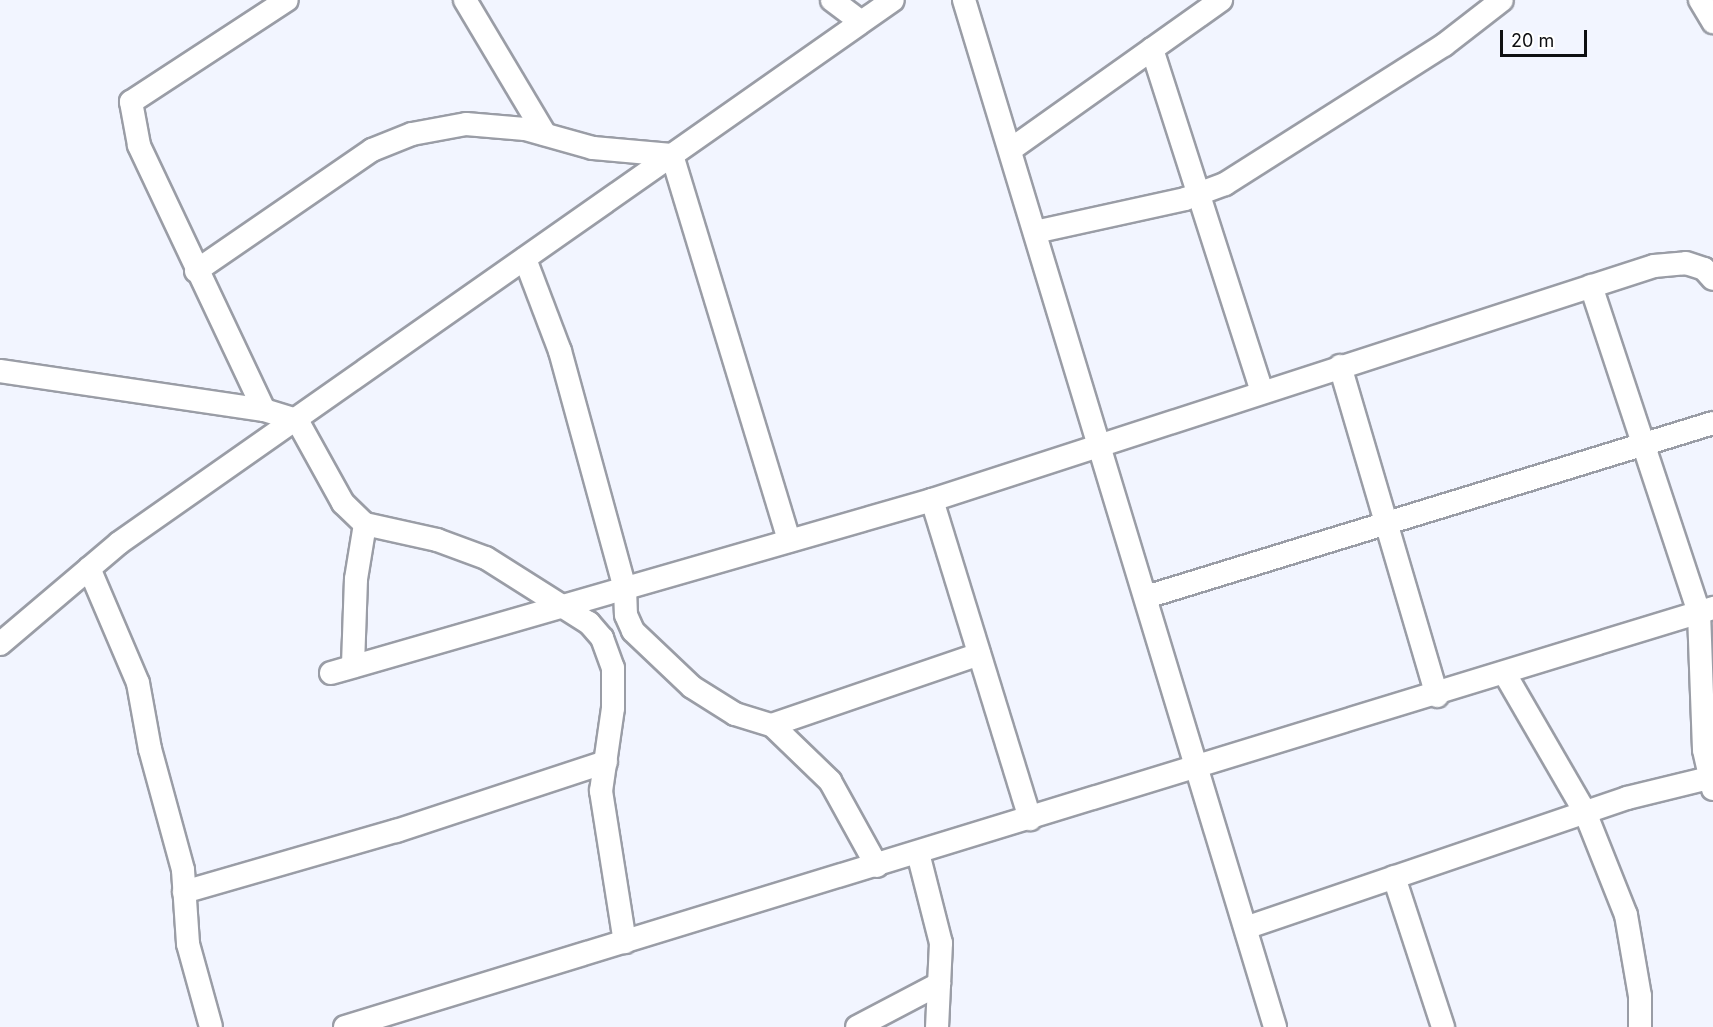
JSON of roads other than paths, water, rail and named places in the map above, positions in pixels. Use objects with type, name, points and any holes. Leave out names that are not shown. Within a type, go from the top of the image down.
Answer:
[{"type":"street","points":[[264,410],[196,271],[139,145],[131,102],[287,0]]},
{"type":"street","points":[[465,0],[545,134]]},
{"type":"street","points":[[832,0],[861,22]]},
{"type":"street","points":[[0,644],[89,568],[893,0]]},
{"type":"street","points":[[964,0],[1248,927],[1275,1027]]},
{"type":"street","points":[[1010,150],[1221,0]]},
{"type":"street","points":[[1035,232],[1196,195],[1235,178],[1444,45],[1502,0]]},
{"type":"street","points":[[1700,0],[1713,22]]},
{"type":"street","points":[[1152,49],[1196,195],[1262,392]]},
{"type":"street","points":[[196,271],[372,150],[392,142],[466,124],[545,134],[593,148],[672,155]]},
{"type":"street","points":[[672,155],[789,541]]},
{"type":"street","points":[[525,259],[560,351],[625,588],[626,615],[633,631],[692,687],[735,714],[772,725],[830,781],[877,866]]},
{"type":"street","points":[[332,673],[932,500],[1654,266],[1686,263],[1704,269],[1713,279]]},
{"type":"street","points":[[1248,927],[1585,812],[1712,781],[1704,750],[1706,610],[1645,444],[1591,286]]},
{"type":"street","points":[[1340,366],[1389,522],[1437,696]]},
{"type":"street","points":[[0,371],[264,410],[297,420],[343,503],[365,524],[437,540],[486,558],[589,623],[602,638],[613,668],[613,708],[601,791],[625,942]]},
{"type":"street","points":[[1146,597],[1713,423]]},
{"type":"street","points":[[932,500],[1030,819]]},
{"type":"street","points":[[353,666],[356,579],[365,524]]},
{"type":"street","points":[[89,568],[138,683],[150,749],[183,870],[188,944],[211,1027]]},
{"type":"street","points":[[345,1027],[396,1020],[625,942],[1437,696],[1706,610]]},
{"type":"street","points":[[602,638],[633,631]]},
{"type":"street","points":[[772,725],[979,654]]},
{"type":"street","points":[[1505,674],[1585,812],[1626,915],[1640,996],[1640,1027]]},
{"type":"street","points":[[184,891],[396,831],[606,762]]},
{"type":"street","points":[[918,853],[941,943],[937,1027]]},
{"type":"street","points":[[1394,877],[1443,1027]]},
{"type":"street","points":[[857,1027],[939,984]]}]
